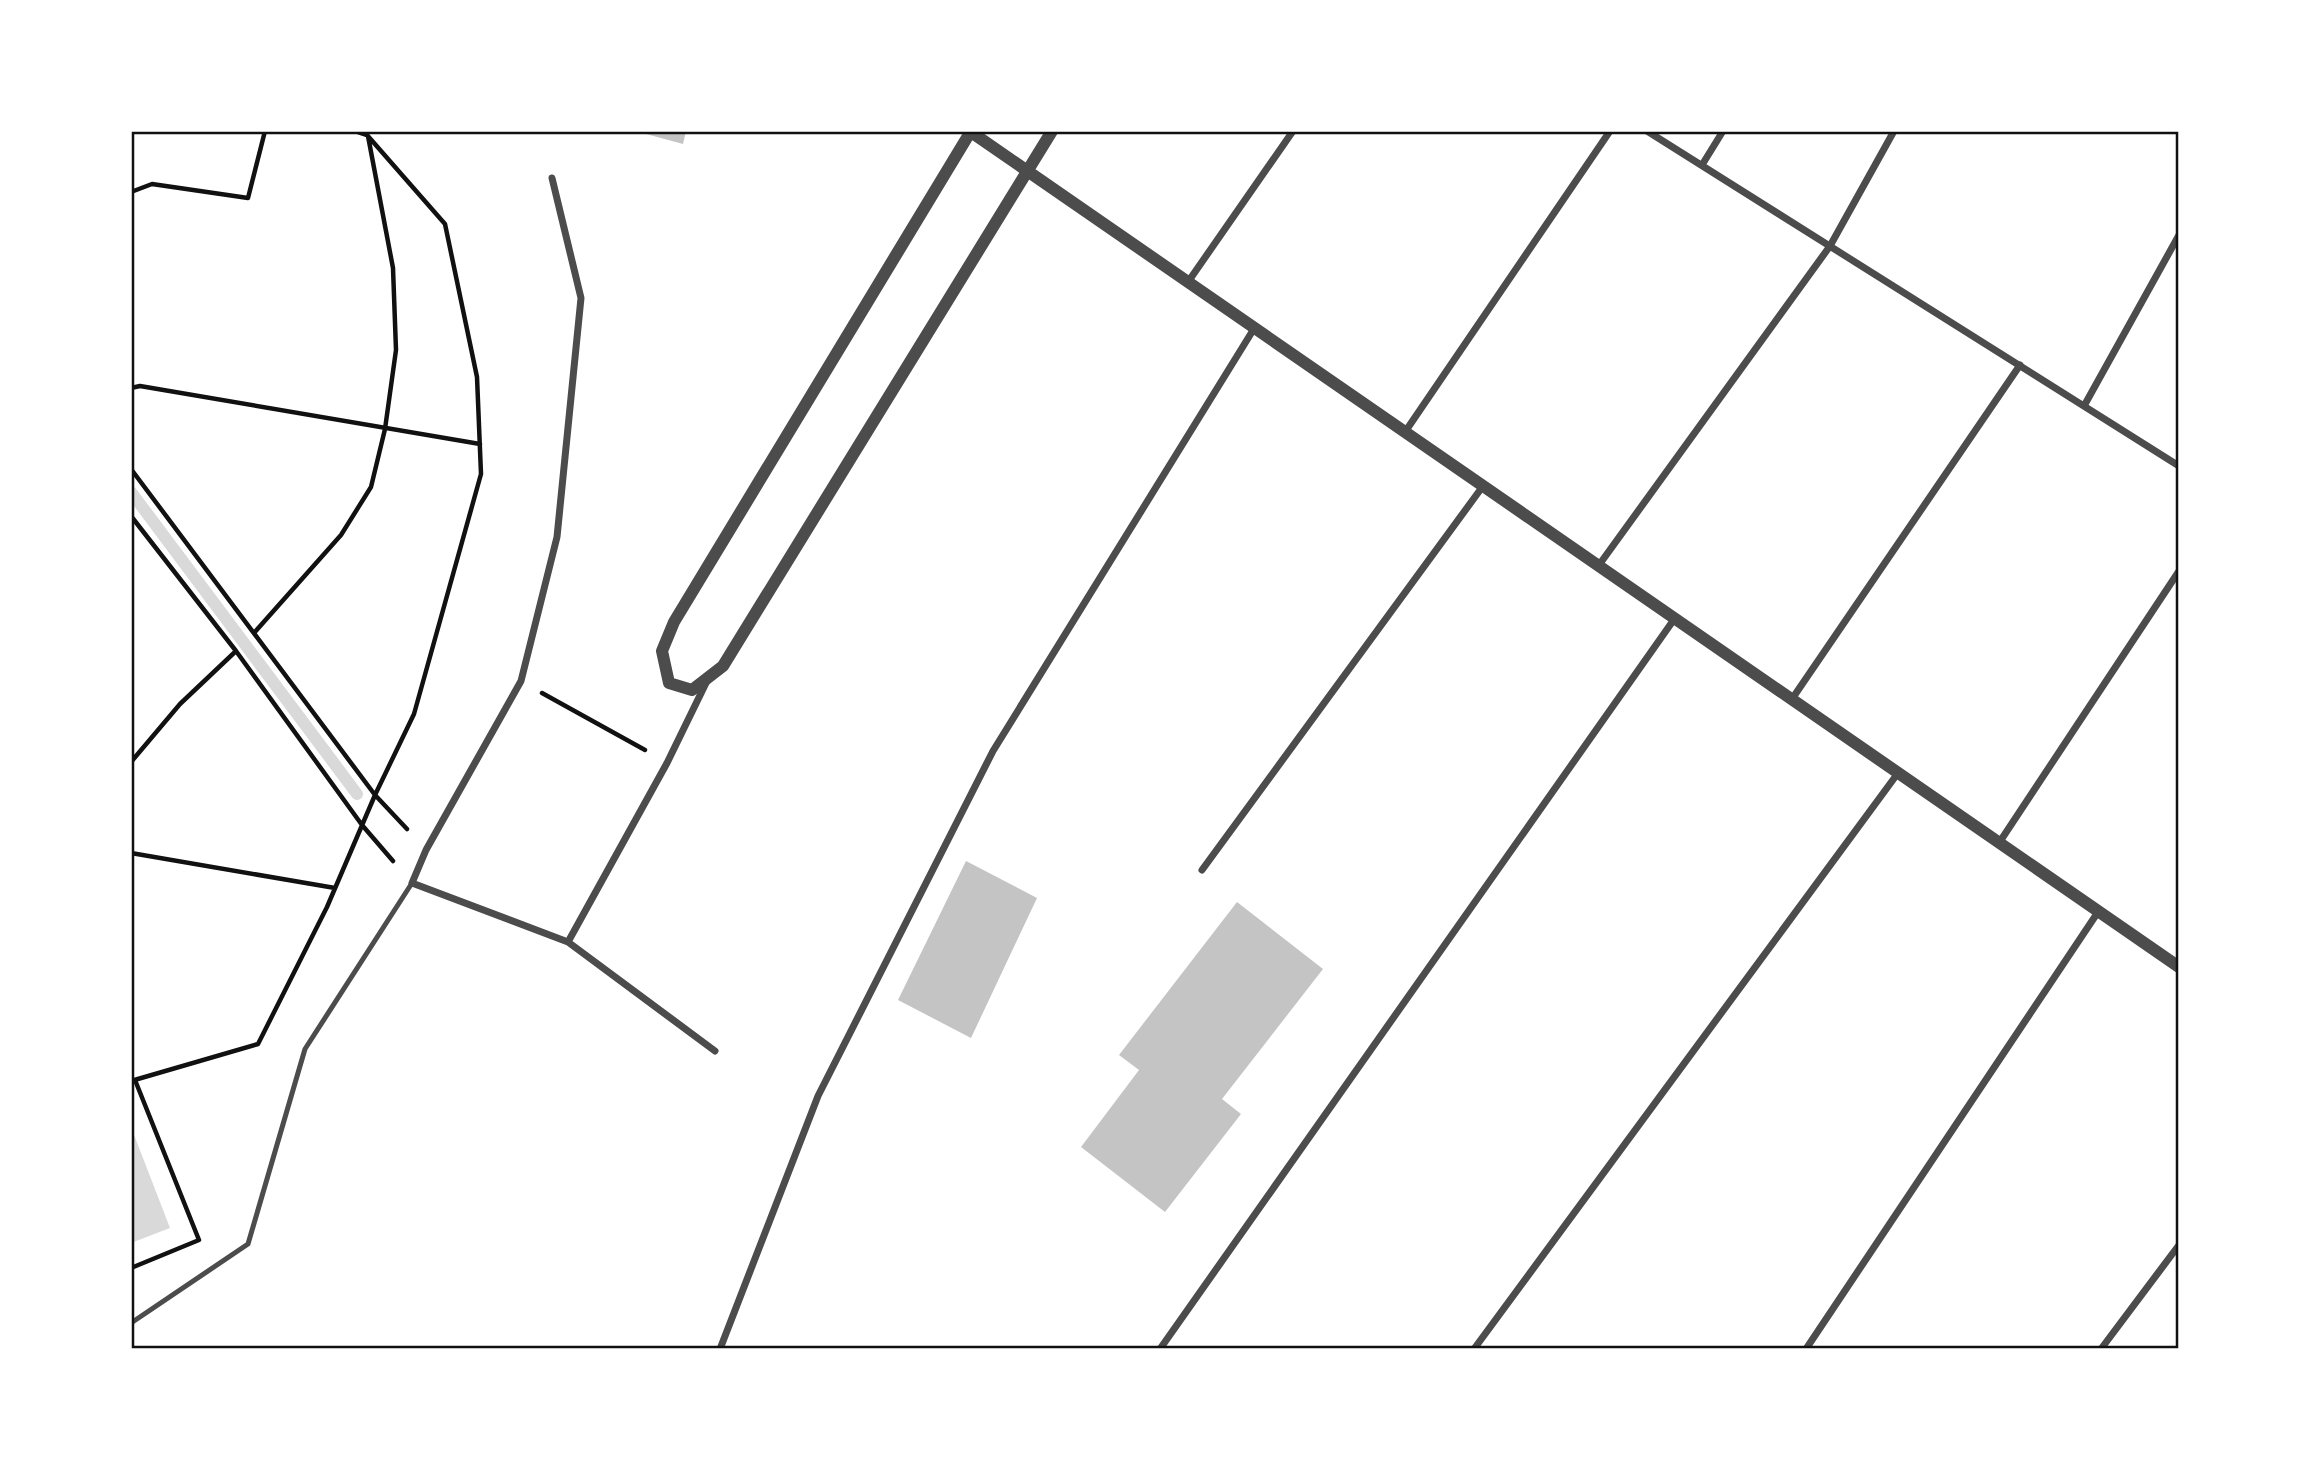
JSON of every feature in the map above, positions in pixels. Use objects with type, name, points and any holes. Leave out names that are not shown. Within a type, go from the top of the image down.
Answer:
[{"type":"street","points":[[1052,131],[1028,170],[723,666],[692,690],[669,683],[662,650],[674,622],[971,131],[1028,170],[1188,282],[1255,327],[1483,486],[1599,565],[2098,912],[2179,967]]},
{"type":"street","points":[[1188,282],[1293,131]]},
{"type":"street","points":[[1405,432],[1610,131]]},
{"type":"street","points":[[1647,131],[2179,466]]},
{"type":"street","points":[[1702,165],[1723,131]]},
{"type":"street","points":[[1599,565],[1830,246],[1894,131]]},
{"type":"street","points":[[552,178],[581,298],[557,537],[521,681],[426,850],[412,883],[568,942],[715,1051]]},
{"type":"street","points":[[2084,406],[2179,235]]},
{"type":"street","points":[[720,1349],[818,1096],[993,751],[1255,327]]},
{"type":"street","points":[[1792,699],[2020,365]]},
{"type":"street","points":[[1202,870],[1483,486]]},
{"type":"street","points":[[1999,843],[2179,571]]},
{"type":"street","points":[[1160,1349],[1675,618]]},
{"type":"street","points":[[568,942],[667,763],[709,676]]},
{"type":"street","points":[[1474,1349],[1898,773]]},
{"type":"street","points":[[1806,1349],[2098,912]]},
{"type":"street","points":[[2101,1349],[2179,1245]]},
{"type":"lane","points":[[131,1323],[248,1244],[305,1049],[412,883]]},
{"type":"path","points":[[131,192],[152,184],[248,198],[265,131]]},
{"type":"path","points":[[131,1268],[199,1240],[133,1081],[258,1044],[335,888],[414,714],[481,474],[477,377],[444,224],[367,135],[355,131]]},
{"type":"path","points":[[254,633],[341,535],[371,487],[385,429],[396,350],[393,268],[367,135]]},
{"type":"path","points":[[131,388],[140,386],[480,444]]},
{"type":"path","points":[[131,469],[375,795],[426,850]]},
{"type":"path","points":[[131,516],[236,651],[362,825],[412,883]]},
{"type":"path","points":[[131,762],[180,704],[236,651]]},
{"type":"path","points":[[521,681],[667,763]]},
{"type":"path","points":[[131,852],[335,888]]},
{"type":"shaded area","points":[[131,1127],[170,1228],[131,1243]]},
{"type":"building","points":[[635,131],[686,131],[683,144]]},
{"type":"building","points":[[966,861],[1037,898],[971,1038],[898,1000]]},
{"type":"building","points":[[1237,902],[1323,969],[1222,1099],[1241,1114],[1165,1212],[1081,1147],[1139,1070],[1119,1055]]},
{"type":"waterway","points":[[131,492],[357,794]]}]
